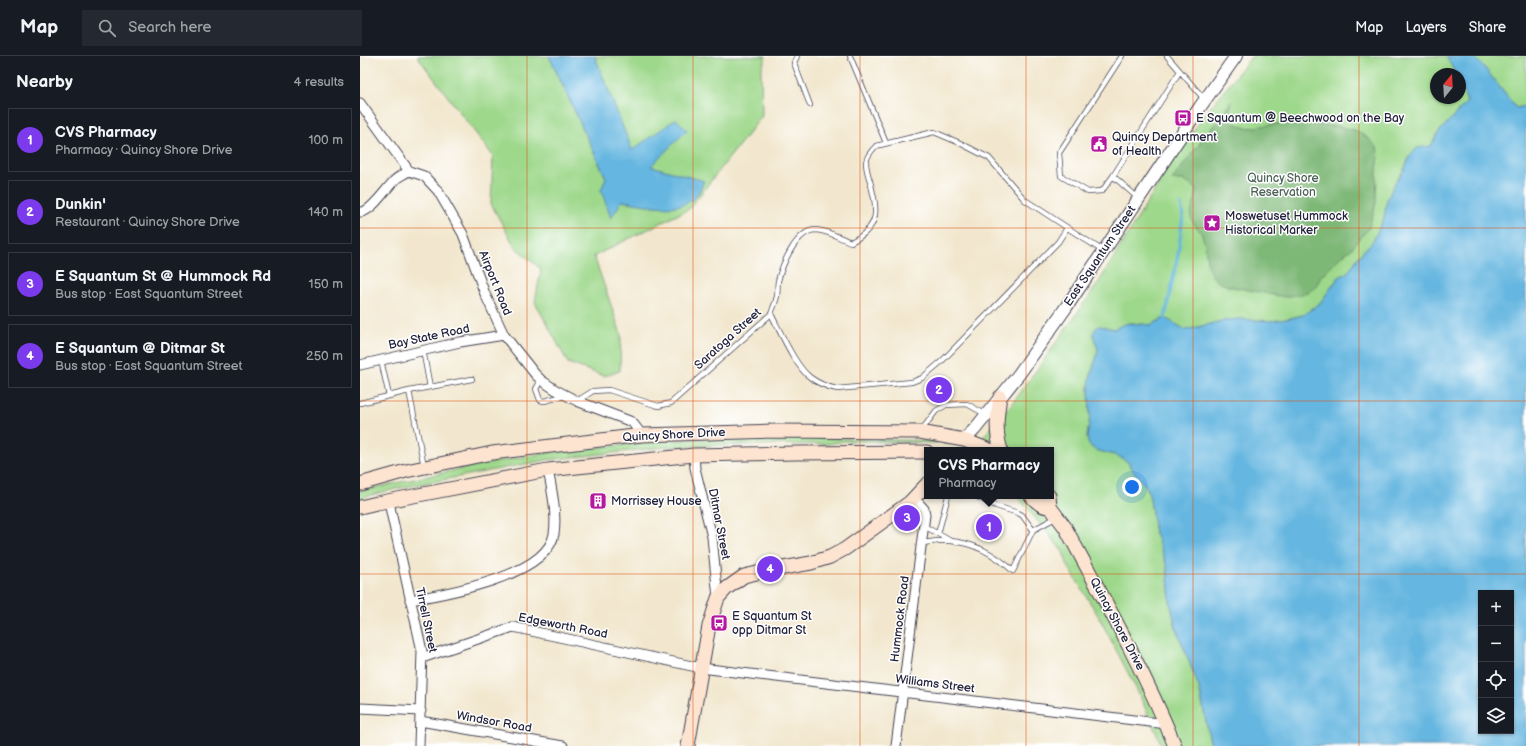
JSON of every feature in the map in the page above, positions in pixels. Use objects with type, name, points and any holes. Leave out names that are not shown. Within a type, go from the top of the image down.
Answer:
[{"type":"main road","points":[[1000,397],[997,415],[997,432],[1000,447]]},
{"type":"main road","name":"Quincy Shore Drive","points":[[360,484],[425,467],[492,453],[642,435],[775,431],[920,432],[960,445],[972,447]]},
{"type":"main road","name":"Quincy Shore Drive","points":[[360,507],[389,500],[548,470],[694,455],[924,452]]},
{"type":"main road","points":[[688,746],[709,626],[718,598],[727,588],[744,576],[811,563],[830,557],[845,549],[914,498],[924,487]]},
{"type":"main road","name":"Quincy Shore Drive","points":[[1034,499],[1039,505],[1052,507],[1065,528],[1136,659],[1153,693],[1176,746]]},
{"type":"street","name":"East Squantum Street","points":[[960,445],[1019,374],[1204,100],[1236,56]]},
{"type":"street","name":"Airport Road","points":[[360,103],[409,171],[424,176],[438,191],[463,234],[485,294],[504,335],[541,380],[556,390],[577,400],[632,422],[642,435]]},
{"type":"street","points":[[360,212],[365,212],[371,208],[382,193],[396,179],[409,171]]},
{"type":"street","name":"Bay State Road","points":[[360,365],[424,350],[504,335]]},
{"type":"street","name":"Ditmar Street","points":[[694,455],[695,468],[712,537],[718,598]]},
{"type":"street","points":[[410,600],[463,590],[511,573],[537,559],[548,548],[554,535],[554,514],[548,470]]},
{"type":"street","name":"Hummock Road","points":[[896,746],[925,515],[924,510],[914,498]]},
{"type":"street","name":"Tirrell Street","points":[[389,500],[422,658],[419,746]]},
{"type":"street","name":"Edgeworth Road","points":[[422,658],[514,627],[701,668]]},
{"type":"street","name":"Williams Street","points":[[701,668],[1166,724]]},
{"type":"street","points":[[360,708],[421,711]]},
{"type":"street","name":"Windsor Road","points":[[420,721],[563,746]]},
{"type":"lane","points":[[796,56],[794,63],[810,105]]},
{"type":"lane","points":[[850,56],[886,143]]},
{"type":"lane","points":[[1122,56],[1059,153],[1061,176],[1088,192],[1102,191],[1180,71]]},
{"type":"lane","points":[[1167,56],[1204,100]]},
{"type":"lane","points":[[771,314],[777,296],[778,282],[784,264],[795,243],[804,234],[814,230],[828,232],[851,242],[867,231],[875,217],[876,207],[866,169],[866,160],[876,146],[934,132],[989,158],[1025,200],[1103,251]]},
{"type":"lane","points":[[1113,176],[1138,198]]},
{"type":"lane","name":"Saratoga Street","points":[[577,400],[593,391],[609,390],[658,406],[671,403],[771,314],[800,368],[810,378],[825,386],[837,389],[912,382],[922,378],[942,361],[1058,242],[1067,228]]},
{"type":"lane","points":[[424,350],[430,387]]},
{"type":"lane","points":[[380,360],[389,396]]},
{"type":"lane","points":[[360,403],[410,391],[472,379]]},
{"type":"lane","points":[[541,380],[536,389],[540,400],[544,401],[567,395]]},
{"type":"lane","points":[[410,391],[425,467]]},
{"type":"lane","points":[[920,432],[936,411],[946,405],[967,404],[986,415]]},
{"type":"lane","points":[[938,534],[947,499]]},
{"type":"lane","points":[[982,499],[996,506],[1018,513],[1033,530]]},
{"type":"lane","points":[[924,526],[949,540],[976,546],[998,558],[1013,571],[1033,530],[1052,507]]},
{"type":"lane","points":[[922,543],[949,540]]},
{"type":"green space","points":[[417,56],[549,56],[606,178],[622,201],[665,207],[650,166],[687,130],[632,150],[595,57],[766,56],[761,71],[762,116],[689,209],[594,256],[621,334],[620,371],[604,376],[568,363],[535,302],[541,269],[515,247],[491,204],[493,156]]},
{"type":"green space","name":"Quincy Shore Reservation","points":[[1252,56],[1446,56],[1453,68],[1430,68],[1430,104],[1465,104],[1438,133],[1431,146],[1410,156],[1387,200],[1384,218],[1373,241],[1359,256],[1349,271],[1338,278],[1320,303],[1303,315],[1271,321],[1239,319],[1222,321],[1186,330],[1165,318],[1150,325],[1131,323],[1122,325],[1115,329],[1099,326],[1095,342],[1098,349],[1090,378],[1090,415],[1087,438],[1089,445],[1100,451],[1118,456],[1128,462],[1136,475],[1147,487],[1155,533],[1167,566],[1170,601],[1176,628],[1199,687],[1211,746],[1162,746],[1139,694],[1100,619],[1068,566],[1063,552],[1019,499],[1054,499],[1054,447],[975,447],[1018,396],[1097,285],[1175,157],[1206,113]]},
{"type":"green space","points":[[1473,56],[1526,56],[1526,106],[1516,108],[1484,67]]},
{"type":"green space","points":[[1232,101],[1229,113],[1230,122],[1247,128],[1292,122],[1342,127],[1357,131],[1369,139],[1377,147],[1379,157],[1376,203],[1369,228],[1350,250],[1340,257],[1321,277],[1315,288],[1303,294],[1284,297],[1228,286],[1214,278],[1208,265],[1202,235],[1191,219],[1191,213],[1196,196],[1196,188],[1182,180],[1172,180]]},
{"type":"green space","points":[[801,437],[937,441],[937,443],[845,441],[828,444],[667,447],[547,460],[400,488],[360,498],[360,491],[478,465],[546,453],[667,440]]},
{"type":"water","points":[[549,56],[596,56],[595,57],[632,150],[676,119],[687,130],[651,166],[704,181],[697,195],[682,205],[662,207],[622,201],[611,218],[601,190],[606,178]]},
{"type":"water","points":[[1446,56],[1473,56],[1484,67],[1516,108],[1526,106],[1526,746],[1211,746],[1199,687],[1176,628],[1170,601],[1167,566],[1155,533],[1147,487],[1136,475],[1128,462],[1118,456],[1095,450],[1089,445],[1087,438],[1090,415],[1090,378],[1098,349],[1093,334],[1095,329],[1099,326],[1115,329],[1122,325],[1131,323],[1150,325],[1165,318],[1186,330],[1222,321],[1239,319],[1271,321],[1303,315],[1320,303],[1338,278],[1349,271],[1359,256],[1373,241],[1384,218],[1387,200],[1410,156],[1417,148],[1431,146],[1438,133],[1467,102],[1466,68],[1453,68]]},
{"type":"waterway","points":[[1165,318],[1178,254],[1183,216],[1181,205]]},
{"type":"place","name":"E Squantum @ Beechwood on the Bay","points":[[1183,118]]},
{"type":"place","name":"Quincy Department of Health","points":[[1099,144]]},
{"type":"place","name":"Moswetuset Hummock Historical Marker","points":[[1212,223]]},
{"type":"place","name":"Dunkin'","points":[[939,390]]},
{"type":"place","name":"Morrissey House","points":[[598,501]]},
{"type":"place","name":"E Squantum St @ Hummock Rd","points":[[907,518]]},
{"type":"place","name":"CVS Pharmacy","points":[[989,527]]},
{"type":"place","name":"E Squantum @ Ditmar St","points":[[770,569]]},
{"type":"place","name":"E Squantum St opp Ditmar St","points":[[719,623]]}]
